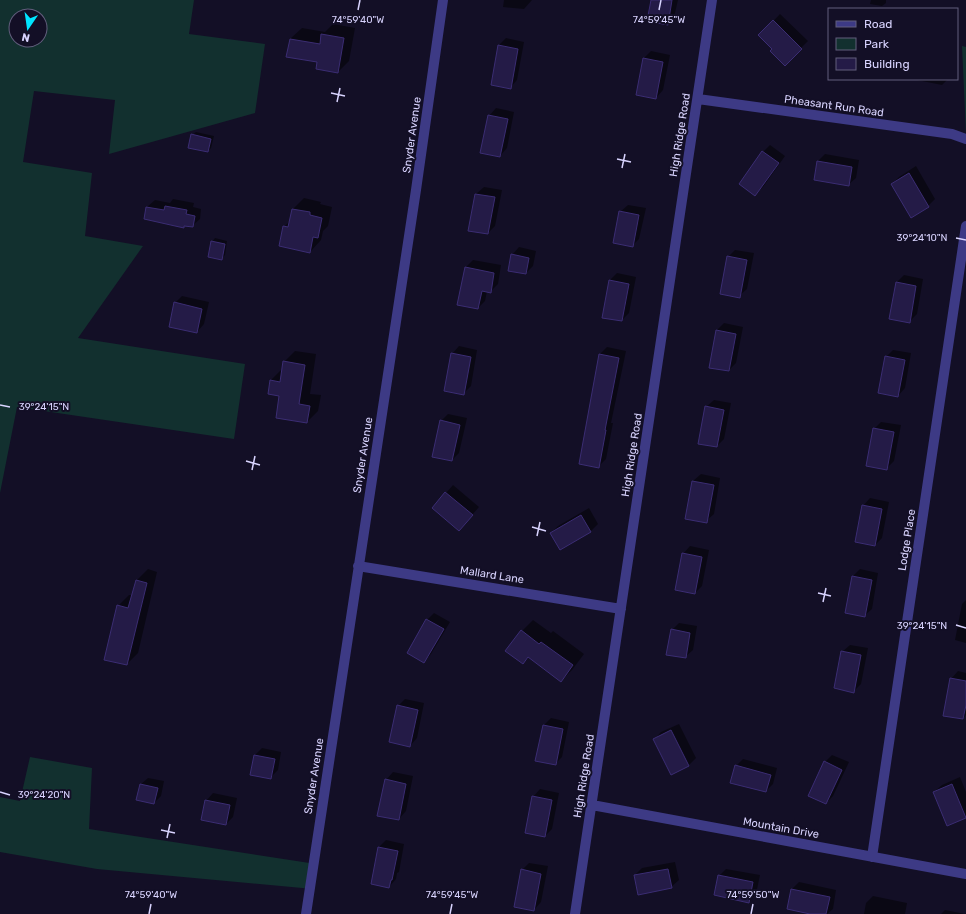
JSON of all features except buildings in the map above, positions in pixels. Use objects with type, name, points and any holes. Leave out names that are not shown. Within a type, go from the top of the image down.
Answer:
[{"type":"street","name":"Snyder Avenue","points":[[306,914],[416,190],[443,0]]},
{"type":"street","name":"High Ridge Road","points":[[575,914],[712,0]]},
{"type":"street","name":"Pheasant Run Road","points":[[698,99],[952,134],[966,139]]},
{"type":"street","name":"Lodge Place","points":[[872,857],[966,226]]},
{"type":"street","name":"Mallard Lane","points":[[358,566],[621,609]]},
{"type":"street","name":"Mountain Drive","points":[[592,805],[966,874]]},
{"type":"green space","points":[[0,0],[194,0],[189,34],[265,44],[255,113],[109,154],[115,100],[34,91],[23,162],[92,173],[85,236],[143,246],[78,338],[245,364],[234,439],[17,407],[0,493]]},
{"type":"green space","points":[[962,46],[966,47],[966,134]]},
{"type":"green space","points":[[30,757],[92,768],[89,829],[316,864],[313,889],[97,869],[0,852],[0,797],[20,801]]}]
